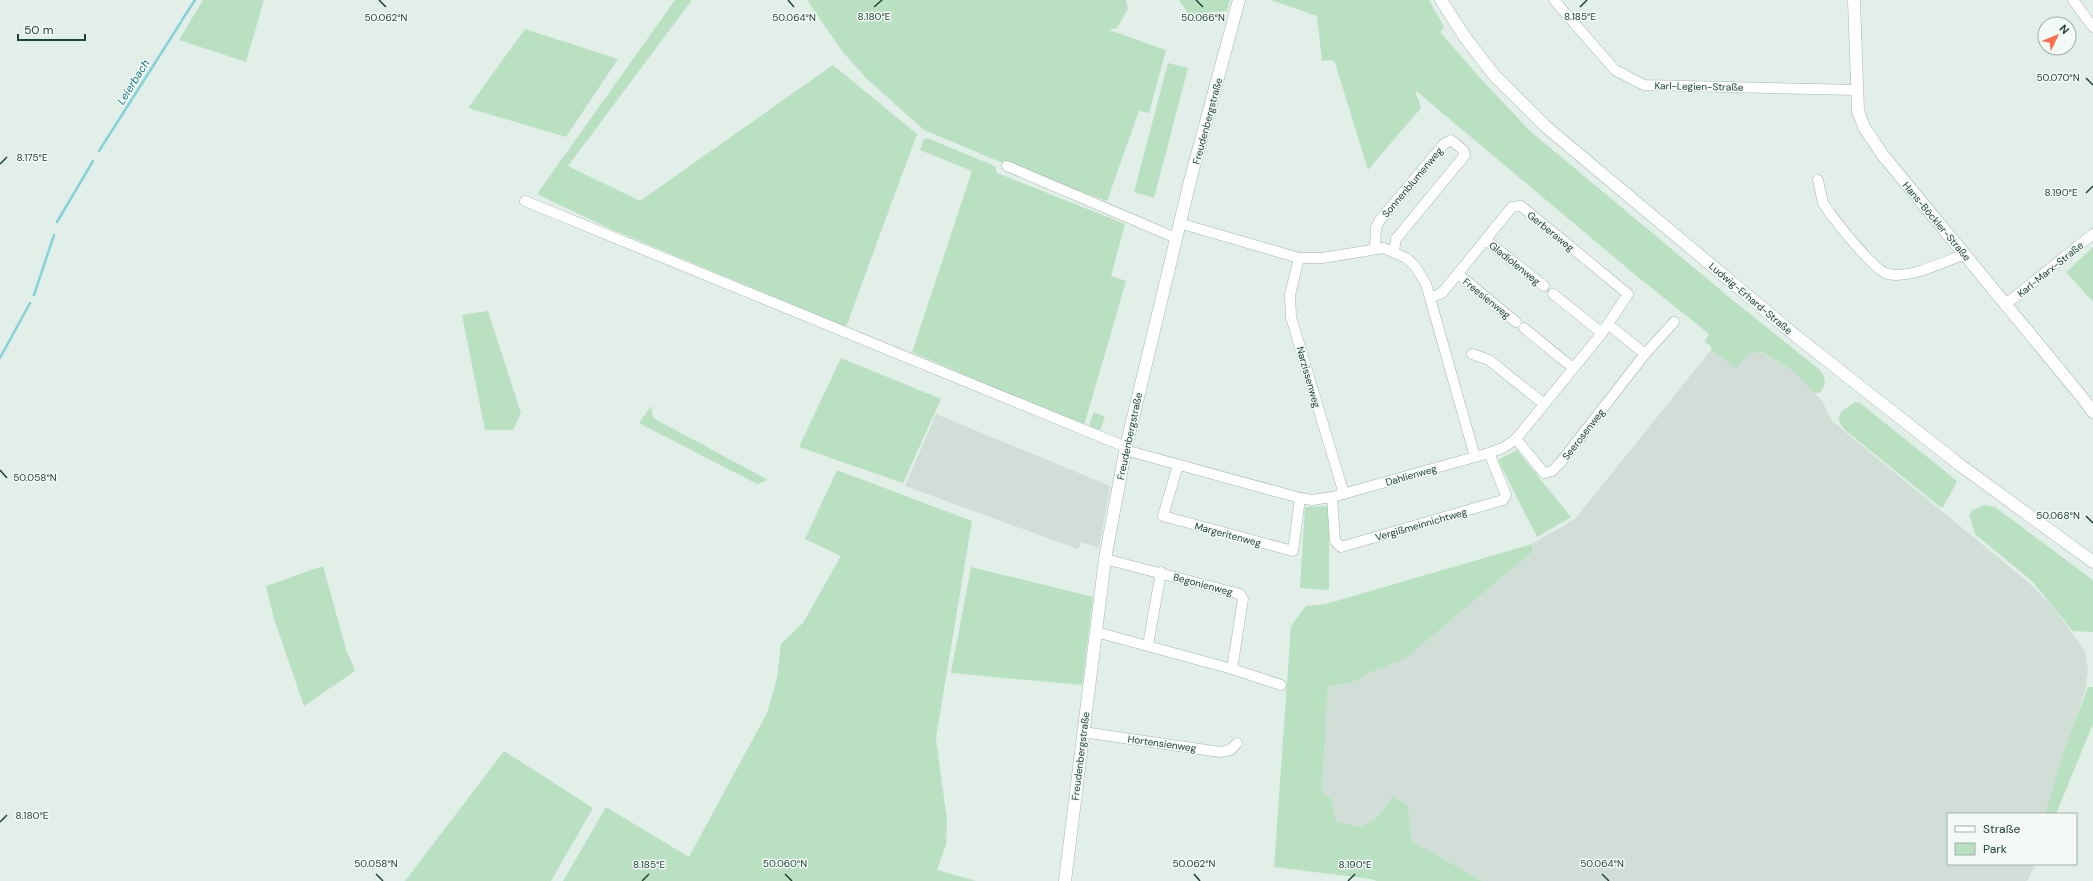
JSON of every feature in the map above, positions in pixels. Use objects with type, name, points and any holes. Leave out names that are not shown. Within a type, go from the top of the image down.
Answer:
[{"type":"street","name":"Freudenbergstraße","points":[[1065,881],[1105,559],[1125,448],[1176,238],[1239,0]]},
{"type":"street","name":"Ludwig-Erhard-Straße","points":[[1441,0],[1464,36],[1494,75],[1545,126],[1796,336],[1964,469],[2093,562]]},
{"type":"street","name":"Karl-Legien-Straße","points":[[1554,0],[1615,70],[1644,85],[1856,90]]},
{"type":"street","name":"Hans-Böckler-Straße","points":[[1854,0],[1856,90],[1858,111],[1864,127],[1873,141],[2082,396],[2093,412]]},
{"type":"street","points":[[2074,0],[2093,27]]},
{"type":"street","name":"Sonnenblumenweg","points":[[1375,248],[1376,227],[1380,220],[1444,144],[1451,140],[1463,150],[1465,155],[1396,239],[1394,251]]},
{"type":"street","points":[[1007,166],[1176,238]]},
{"type":"street","points":[[1818,180],[1823,203],[1829,212],[1875,266],[1887,274],[1918,272],[1965,254]]},
{"type":"street","name":"Dahlienweg","points":[[525,201],[1125,448],[1178,465],[1312,500],[1344,494],[1503,448],[1516,439],[1609,325],[1628,294]]},
{"type":"street","name":"Gerberaweg","points":[[1430,298],[1442,293],[1512,207],[1521,206],[1628,294]]},
{"type":"street","points":[[1180,223],[1299,258],[1322,258],[1375,248],[1384,248],[1394,251],[1406,258],[1415,266],[1426,284],[1475,457]]},
{"type":"street","name":"Karl-Marx-Straße","points":[[2006,304],[2093,234]]},
{"type":"street","name":"Gladiolenweg","points":[[1486,240],[1544,286]]},
{"type":"street","name":"Narzissenweg","points":[[1299,258],[1290,295],[1291,317],[1344,494]]},
{"type":"street","name":"Freesienweg","points":[[1458,274],[1516,322]]},
{"type":"street","points":[[1553,294],[1602,333]]},
{"type":"street","name":"Seerosenweg","points":[[1516,439],[1542,472],[1549,473],[1561,462],[1646,354],[1674,322]]},
{"type":"street","points":[[1609,325],[1646,354]]},
{"type":"street","points":[[1524,328],[1573,368]]},
{"type":"street","points":[[1472,354],[1489,360],[1544,404]]},
{"type":"street","name":"Vergißmeinnichtweg","points":[[1332,497],[1335,542],[1341,547],[1503,500],[1506,495],[1489,453]]},
{"type":"street","name":"Margeritenweg","points":[[1178,465],[1163,516],[1293,551],[1300,498]]},
{"type":"street","name":"Begonienweg","points":[[1105,559],[1161,572],[1240,594],[1242,597],[1232,669]]},
{"type":"street","name":"Begonienweg","points":[[1148,645],[1161,572]]},
{"type":"street","points":[[1096,632],[1232,669],[1281,685]]},
{"type":"street","name":"Hortensienweg","points":[[1083,732],[1220,752],[1230,750],[1237,743]]},
{"type":"shaded area","points":[[1711,350],[1735,367],[1749,352],[1761,352],[1795,372],[1822,401],[1832,421],[2028,582],[2054,608],[2085,651],[2088,670],[2085,691],[2045,813],[1947,813],[1947,865],[2035,865],[2029,878],[2026,881],[1482,881],[1412,841],[1408,807],[1393,796],[1376,819],[1359,827],[1336,821],[1331,799],[1322,791],[1328,686],[1351,683],[1369,673],[1405,659],[1532,552],[1532,544],[1575,519]]},
{"type":"shaded area","points":[[936,414],[1110,486],[1099,548],[1081,542],[1078,549],[905,486]]},
{"type":"green space","points":[[203,0],[264,0],[246,62],[179,40]]},
{"type":"green space","points":[[675,0],[692,0],[568,166],[640,201],[833,65],[917,134],[846,327],[604,226],[537,194]]},
{"type":"green space","points":[[807,0],[1126,0],[1128,9],[1117,28],[1109,30],[1166,50],[1149,113],[1139,111],[1107,201],[1010,166],[924,130],[867,79],[842,51]]},
{"type":"green space","points":[[1179,0],[1230,0],[1227,11],[1204,13],[1194,22]]},
{"type":"green space","points":[[1271,0],[1429,0],[1444,27],[1440,32],[1482,80],[1530,131],[1735,302],[1820,370],[1824,376],[1825,382],[1822,390],[1819,393],[1813,392],[1795,372],[1762,352],[1749,353],[1736,368],[1711,350],[1711,346],[1705,342],[1709,334],[1633,273],[1415,90],[1421,108],[1368,170],[1335,63],[1332,60],[1322,61],[1317,16]]},
{"type":"green space","points":[[525,29],[618,59],[566,137],[468,108]]},
{"type":"green space","points":[[1168,63],[1188,68],[1154,198],[1134,192]]},
{"type":"green space","points":[[927,138],[995,166],[997,173],[1125,224],[1111,276],[1126,281],[1084,426],[912,352],[972,171],[920,150],[923,140]]},
{"type":"green space","points":[[2093,247],[2093,302],[2066,272]]},
{"type":"green space","points":[[488,311],[521,413],[513,430],[485,430],[462,315]]},
{"type":"green space","points":[[841,358],[941,399],[903,483],[799,447]]},
{"type":"green space","points":[[1856,402],[1860,403],[1956,480],[1957,482],[1943,507],[1940,507],[1845,430],[1839,421],[1840,414]]},
{"type":"green space","points":[[651,406],[653,418],[768,480],[757,484],[639,423]]},
{"type":"green space","points":[[1094,412],[1105,417],[1100,430],[1089,426]]},
{"type":"green space","points":[[1517,450],[1571,517],[1537,537],[1498,460]]},
{"type":"green space","points":[[837,470],[972,521],[936,738],[947,821],[946,845],[937,870],[976,881],[563,881],[606,807],[689,857],[767,713],[777,678],[781,644],[803,623],[841,556],[805,539]]},
{"type":"green space","points":[[1985,505],[1995,507],[2093,580],[2093,632],[2073,631],[2032,581],[1975,534],[1969,515],[1972,510]]},
{"type":"green space","points":[[1329,506],[1329,590],[1300,588],[1305,507]]},
{"type":"green space","points":[[1532,544],[1532,552],[1405,659],[1369,673],[1351,683],[1328,686],[1322,791],[1331,799],[1336,821],[1359,827],[1376,819],[1393,796],[1408,806],[1412,841],[1482,881],[1377,881],[1274,867],[1291,626],[1306,606],[1326,604]]},
{"type":"green space","points":[[323,566],[346,649],[355,671],[304,706],[274,619],[266,586]]},
{"type":"green space","points":[[971,567],[1093,597],[1082,685],[951,673]]},
{"type":"green space","points":[[2088,687],[2093,687],[2093,724],[2056,813],[2045,813],[2065,748]]},
{"type":"green space","points":[[504,751],[593,808],[551,881],[405,881]]},
{"type":"waterway","name":"Leierbach","points":[[182,20],[195,0]]},
{"type":"waterway","name":"Leierbach","points":[[99,151],[181,22]]},
{"type":"waterway","name":"Leierbach","points":[[57,222],[93,161]]},
{"type":"waterway","name":"Leierbach","points":[[34,295],[54,235]]},
{"type":"waterway","name":"Leierbach","points":[[0,358],[30,303]]}]
